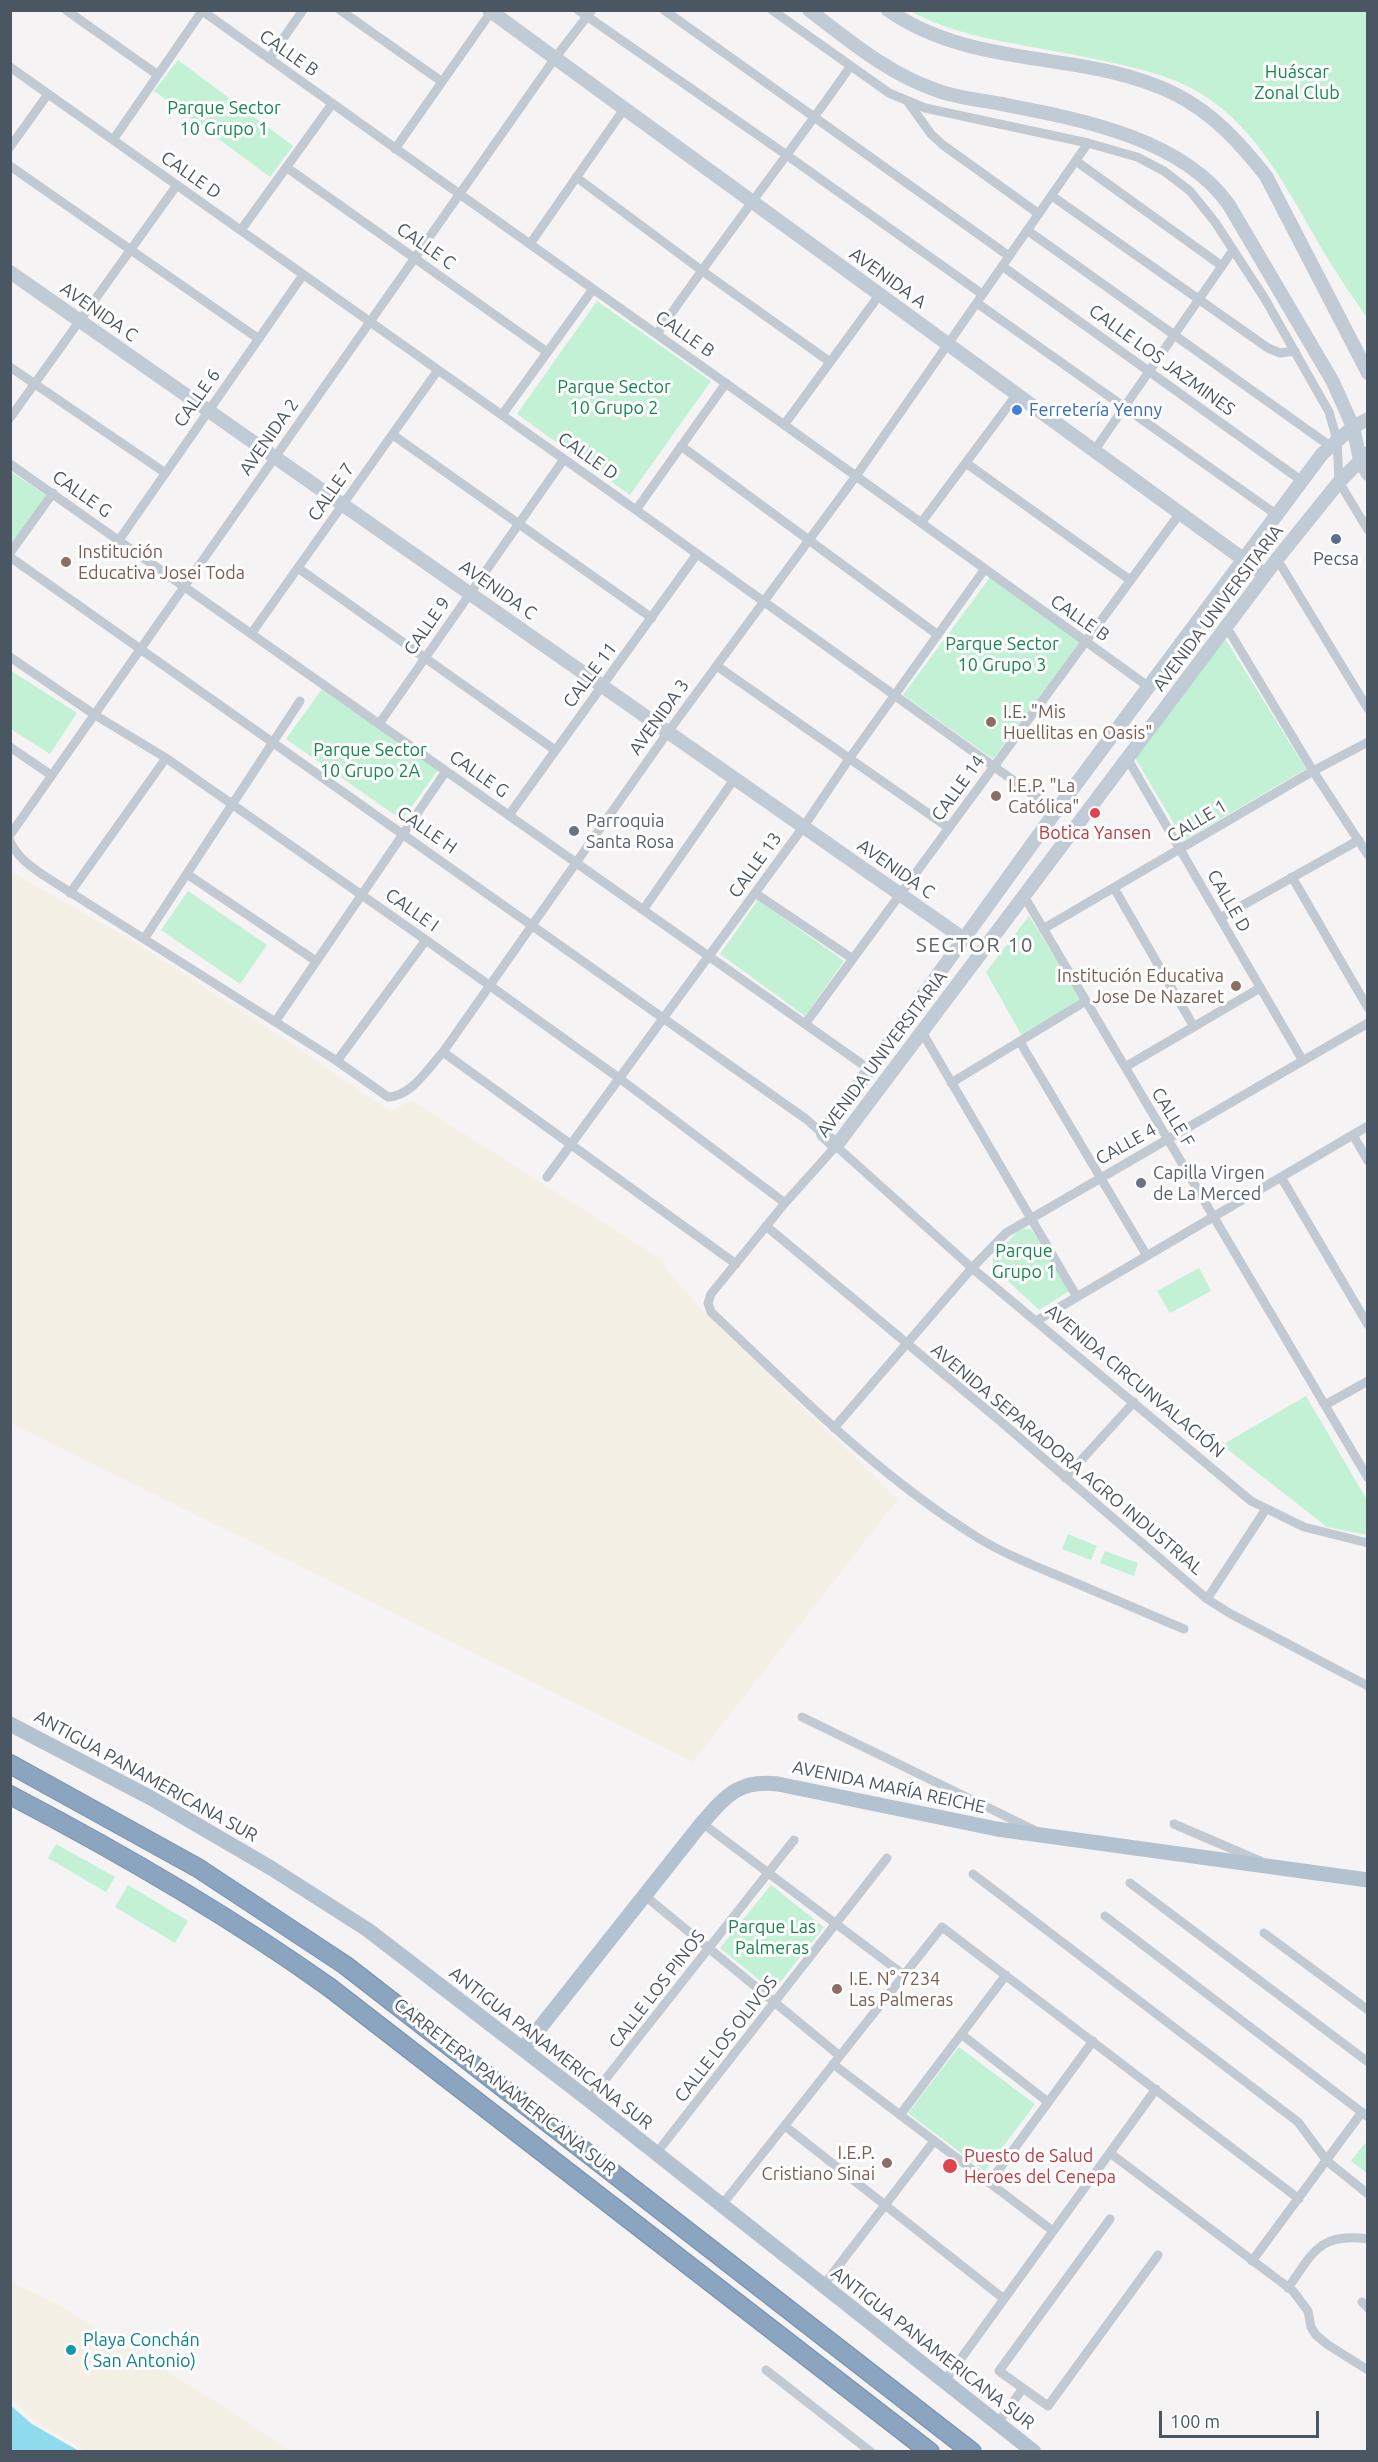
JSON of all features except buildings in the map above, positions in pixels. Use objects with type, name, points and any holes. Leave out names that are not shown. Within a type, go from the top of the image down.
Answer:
[{"type":"highway","name":"CARRETERA PANAMERICANA SUR","points":[[10,1764],[198,1868],[345,1965],[972,2451]]},
{"type":"highway","name":"CARRETERA PANAMERICANA SUR","points":[[10,1795],[199,1900],[329,1987],[387,2029],[930,2451]]},
{"type":"main road","name":"ANTIGUA PANAMERICANA SUR","points":[[10,1724],[151,1798],[280,1874],[368,1930],[589,2100],[1034,2451]]},
{"type":"main road","name":"AVENIDA MARÍA REICHE","points":[[523,2049],[702,1823],[731,1792],[747,1785],[766,1782],[997,1829],[1368,1880]]},
{"type":"street","points":[[66,10],[158,75]]},
{"type":"street","points":[[269,59],[303,10]]},
{"type":"street","points":[[340,10],[441,81]]},
{"type":"street","points":[[578,10],[589,14],[788,156],[1125,407],[1277,515]]},
{"type":"street","points":[[664,10],[1009,256]]},
{"type":"street","points":[[772,10],[850,67],[889,93],[908,102],[925,108],[1088,143],[1137,157],[1179,181],[1202,203],[1233,250],[1295,351],[1329,412],[1339,482],[1368,530]]},
{"type":"street","points":[[809,10],[856,45],[911,81],[938,91],[1067,118],[1118,132],[1159,150],[1205,177],[1219,190],[1333,382],[1353,427],[1368,474]]},
{"type":"street","points":[[888,10],[911,26],[937,38],[981,50],[1126,77],[1175,94],[1200,109],[1222,126],[1266,176],[1368,373]]},
{"type":"street","points":[[113,140],[201,11]]},
{"type":"street","name":"CALLE B","points":[[201,11],[726,383],[1149,687]]},
{"type":"street","points":[[396,148],[490,11]]},
{"type":"street","name":"AVENIDA A","points":[[490,11],[1265,575]]},
{"type":"street","name":"AVENIDA 2","points":[[10,835],[459,194],[555,58],[589,14]]},
{"type":"street","name":"CALLE D","points":[[10,67],[636,510],[1056,811]]},
{"type":"street","points":[[657,334],[701,270],[788,156],[850,67]]},
{"type":"street","points":[[10,147],[48,94]]},
{"type":"street","points":[[908,102],[931,134],[943,145],[1039,214]]},
{"type":"street","points":[[241,230],[332,104]]},
{"type":"street","points":[[530,244],[624,109]]},
{"type":"street","name":"AVENIDA 3","points":[[337,1061],[388,1097],[406,1092],[443,1052],[668,732],[856,476],[1088,143]]},
{"type":"street","points":[[1076,161],[1222,267]]},
{"type":"street","points":[[10,166],[259,339]]},
{"type":"street","name":"CALLE C","points":[[286,167],[547,352]]},
{"type":"street","points":[[576,177],[830,362]]},
{"type":"street","points":[[10,418],[177,185]]},
{"type":"street","points":[[1052,196],[1275,352],[1295,351]]},
{"type":"street","points":[[1027,230],[1333,442]]},
{"type":"street","points":[[1094,450],[1233,250]]},
{"type":"street","name":"CALLE LOS JAZMINES","points":[[1002,266],[1302,481]]},
{"type":"street","name":"AVENIDA C","points":[[10,272],[964,939]]},
{"type":"street","name":"CALLE 6","points":[[118,540],[303,275]]},
{"type":"street","points":[[502,415],[593,289]]},
{"type":"street","points":[[784,425],[880,294]]},
{"type":"street","points":[[10,367],[164,472]]},
{"type":"street","name":"CALLE 7","points":[[251,634],[438,370]]},
{"type":"street","points":[[636,510],[726,383]]},
{"type":"street","points":[[921,523],[1017,394]]},
{"type":"street","name":"AVENIDA UNIVERSITARIA","points":[[822,1134],[1056,811],[1302,481],[1333,442],[1368,418]]},
{"type":"street","points":[[393,435],[652,618]]},
{"type":"street","points":[[681,446],[938,635]]},
{"type":"street","name":"AVENIDA UNIVERSITARIA","points":[[834,1428],[711,1312],[708,1303],[711,1294],[785,1203],[836,1146],[1277,559],[1339,482],[1364,457]]},
{"type":"street","name":"CALLE 9","points":[[379,724],[564,459]]},
{"type":"street","points":[[966,463],[1130,580]]},
{"type":"street","name":"CALLE G","points":[[10,464],[869,1069]]},
{"type":"street","points":[[10,555],[53,493]]},
{"type":"street","name":"CALLE 14","points":[[805,1024],[1180,513]]},
{"type":"street","name":"CALLE 11","points":[[508,815],[697,554]]},
{"type":"street","name":"CALLE H","points":[[10,555],[141,650],[664,1017],[806,1119],[822,1134]]},
{"type":"street","points":[[1277,559],[1368,709]]},
{"type":"street","points":[[298,568],[555,750]]},
{"type":"street","name":"CALLE 13","points":[[547,1177],[804,826],[984,570]]},
{"type":"street","points":[[1226,626],[1313,771],[1368,855]]},
{"type":"street","name":"CALLE I","points":[[10,657],[233,804],[620,1078],[785,1203]]},
{"type":"street","points":[[717,666],[949,828]]},
{"type":"street","points":[[144,939],[300,701]]},
{"type":"street","name":"CALLE 1","points":[[1043,929],[1313,771],[1368,742]]},
{"type":"street","points":[[10,747],[51,775]]},
{"type":"street","points":[[70,893],[166,758]]},
{"type":"street","name":"CALLE D","points":[[1127,758],[1303,1061]]},
{"type":"street","points":[[274,1022],[446,771]]},
{"type":"street","points":[[643,910],[735,778]]},
{"type":"street","points":[[1220,918],[1359,840]]},
{"type":"street","points":[[10,841],[14,850],[25,862],[70,893],[337,1061],[426,940]]},
{"type":"street","points":[[187,874],[316,962]]},
{"type":"street","points":[[1292,877],[1368,1008]]},
{"type":"street","points":[[1114,888],[1194,1027]]},
{"type":"street","points":[[755,892],[853,960]]},
{"type":"street","name":"CALLE F","points":[[1024,896],[1368,1478]]},
{"type":"street","points":[[1125,1067],[1260,988]]},
{"type":"street","points":[[951,1083],[1086,1001]]},
{"type":"street","name":"CALLE 4","points":[[834,1428],[992,1245],[1030,1217],[1168,1140],[1368,1023]]},
{"type":"street","points":[[922,1032],[1077,1297]]},
{"type":"street","points":[[1020,1042],[1148,1256]]},
{"type":"street","points":[[443,1052],[572,1143],[736,1264]]},
{"type":"street","points":[[1036,1321],[1368,1126]]},
{"type":"street","name":"AVENIDA CIRCUNVALACIÓN","points":[[822,1134],[972,1268],[1251,1501],[1304,1527],[1368,1543]]},
{"type":"street","points":[[1353,1135],[1368,1161]]},
{"type":"street","points":[[1281,1177],[1368,1326]]},
{"type":"street","name":"AVENIDA SEPARADORA AGRO INDUSTRIAL","points":[[766,1226],[1207,1599],[1368,1686]]},
{"type":"street","points":[[1325,1405],[1368,1381]]},
{"type":"street","points":[[1065,1478],[1134,1402]]},
{"type":"street","points":[[834,1428],[878,1465],[981,1539],[1020,1560],[1184,1629]]},
{"type":"street","points":[[1207,1599],[1266,1509]]},
{"type":"street","points":[[802,1717],[1045,1836]]},
{"type":"street","points":[[702,1823],[904,1975]]},
{"type":"street","points":[[1174,1824],[1274,1867]]},
{"type":"street","name":"CALLE LOS PINOS","points":[[589,2100],[794,1840]]},
{"type":"street","name":"CALLE LOS OLIVOS","points":[[656,2154],[887,1858]]},
{"type":"street","points":[[973,1874],[1298,2122],[1327,2162],[1368,2194]]},
{"type":"street","points":[[1130,1883],[1368,2062]]},
{"type":"street","points":[[644,1895],[840,2056]]},
{"type":"street","points":[[1105,1916],[1365,2115],[1252,2260]]},
{"type":"street","points":[[721,2206],[942,1927],[1299,2199]]},
{"type":"street","points":[[1264,1933],[1368,2010]]},
{"type":"street","points":[[900,2115],[1006,1975]]},
{"type":"street","points":[[961,2034],[1048,2102]]},
{"type":"street","points":[[989,2182],[1093,2041]]},
{"type":"street","points":[[833,2064],[1053,2231]]},
{"type":"street","points":[[944,2382],[1156,2089]]},
{"type":"street","points":[[785,2126],[1004,2299]]},
{"type":"street","points":[[823,2286],[934,2141]]},
{"type":"street","points":[[1110,2153],[1288,2288],[1308,2311],[1311,2327],[1316,2335],[1368,2370]]},
{"type":"street","points":[[1110,2219],[999,2371],[1048,2406],[1158,2255]]},
{"type":"street","points":[[1288,2288],[1318,2247],[1325,2242],[1346,2237],[1368,2239]]},
{"type":"street","points":[[766,2370],[871,2451]]},
{"type":"street","points":[[998,2423],[1023,2388]]},
{"type":"green space","name":"Huáscar Zonal Club","points":[[910,11],[1367,11],[1367,318],[1268,160],[1252,138],[1212,101],[1189,87],[1150,72],[971,34]]},
{"type":"green space","name":"Parque Sector 10 Grupo 1","points":[[178,60],[293,146],[270,177],[154,91]]},
{"type":"green space","name":"Parque Sector 10 Grupo 2","points":[[597,301],[711,381],[630,495],[517,414]]},
{"type":"green space","points":[[10,471],[47,496],[10,547]]},
{"type":"green space","name":"Parque Sector 10 Grupo 3","points":[[991,576],[1080,642],[993,759],[903,695]]},
{"type":"green space","points":[[1226,640],[1306,769],[1184,840],[1136,760],[1136,754],[1222,641]]},
{"type":"green space","points":[[10,670],[77,713],[50,754],[11,729]]},
{"type":"green space","name":"Parque Sector 10 Grupo 2A","points":[[322,689],[438,770],[402,820],[286,739]]},
{"type":"green space","points":[[188,891],[267,945],[240,984],[161,930]]},
{"type":"green space","points":[[758,900],[844,961],[805,1016],[720,954]]},
{"type":"green space","points":[[1029,916],[1082,1000],[1022,1036],[986,972]]},
{"type":"green space","name":"Parque Grupo 1","points":[[1031,1229],[1071,1290],[1039,1310],[993,1267],[993,1257],[1019,1230]]},
{"type":"green space","points":[[1199,1268],[1211,1291],[1170,1313],[1157,1291]]},
{"type":"green space","points":[[1306,1396],[1367,1500],[1367,1535],[1327,1527],[1222,1445]]},
{"type":"green space","points":[[1068,1534],[1097,1546],[1091,1560],[1062,1549]]},
{"type":"green space","points":[[1105,1551],[1138,1563],[1134,1576],[1100,1563]]},
{"type":"green space","points":[[56,1844],[115,1877],[106,1892],[48,1858]]},
{"type":"green space","points":[[128,1885],[188,1921],[175,1943],[115,1907]]},
{"type":"green space","name":"Parque Las Palmeras","points":[[771,1885],[824,1927],[773,1991],[720,1948]]},
{"type":"green space","points":[[959,2047],[1035,2104],[985,2171],[908,2113]]},
{"type":"green space","points":[[1365,2143],[1367,2145],[1367,2173],[1351,2161]]},
{"type":"sand","points":[[11,872],[121,934],[259,1022],[391,1112],[411,1100],[661,1259],[671,1275],[702,1310],[898,1499],[693,1762],[11,1423]]},
{"type":"sand","name":"Playa Conchán ( San Antonio)","points":[[11,2282],[54,2302],[223,2406],[291,2451],[86,2451],[35,2422],[11,2398]]},
{"type":"water","points":[[10,2405],[32,2424],[79,2451],[11,2451]]},
{"type":"place","name":"Ferretería Yenny","points":[[1017,410]]},
{"type":"place","name":"Pecsa","points":[[1336,539]]},
{"type":"place","name":"Institución Educativa Josei Toda","points":[[66,562]]},
{"type":"place","name":"I.E. \"Mis Huellitas en Oasis\"","points":[[991,722]]},
{"type":"place","name":"I.E.P. \"La Católica\"","points":[[996,796]]},
{"type":"place","name":"Botica Yansen","points":[[1095,813]]},
{"type":"place","name":"Parroquia Santa Rosa","points":[[574,831]]},
{"type":"place","name":"Institución Educativa Jose De Nazaret","points":[[1236,986]]},
{"type":"place","name":"Capilla Virgen de La Merced","points":[[1141,1183]]},
{"type":"place","name":"I.E. N° 7234 Las Palmeras","points":[[837,1989]]},
{"type":"place","name":"I.E.P. Cristiano Sinai","points":[[887,2163]]},
{"type":"place","name":"Puesto de Salud Heroes del Cenepa","points":[[950,2166]]},
{"type":"place","name":"Playa Conchán ( San Antonio)","points":[[71,2350]]},
{"type":"district","name":"SECTOR 10","points":[[975,945]]}]
